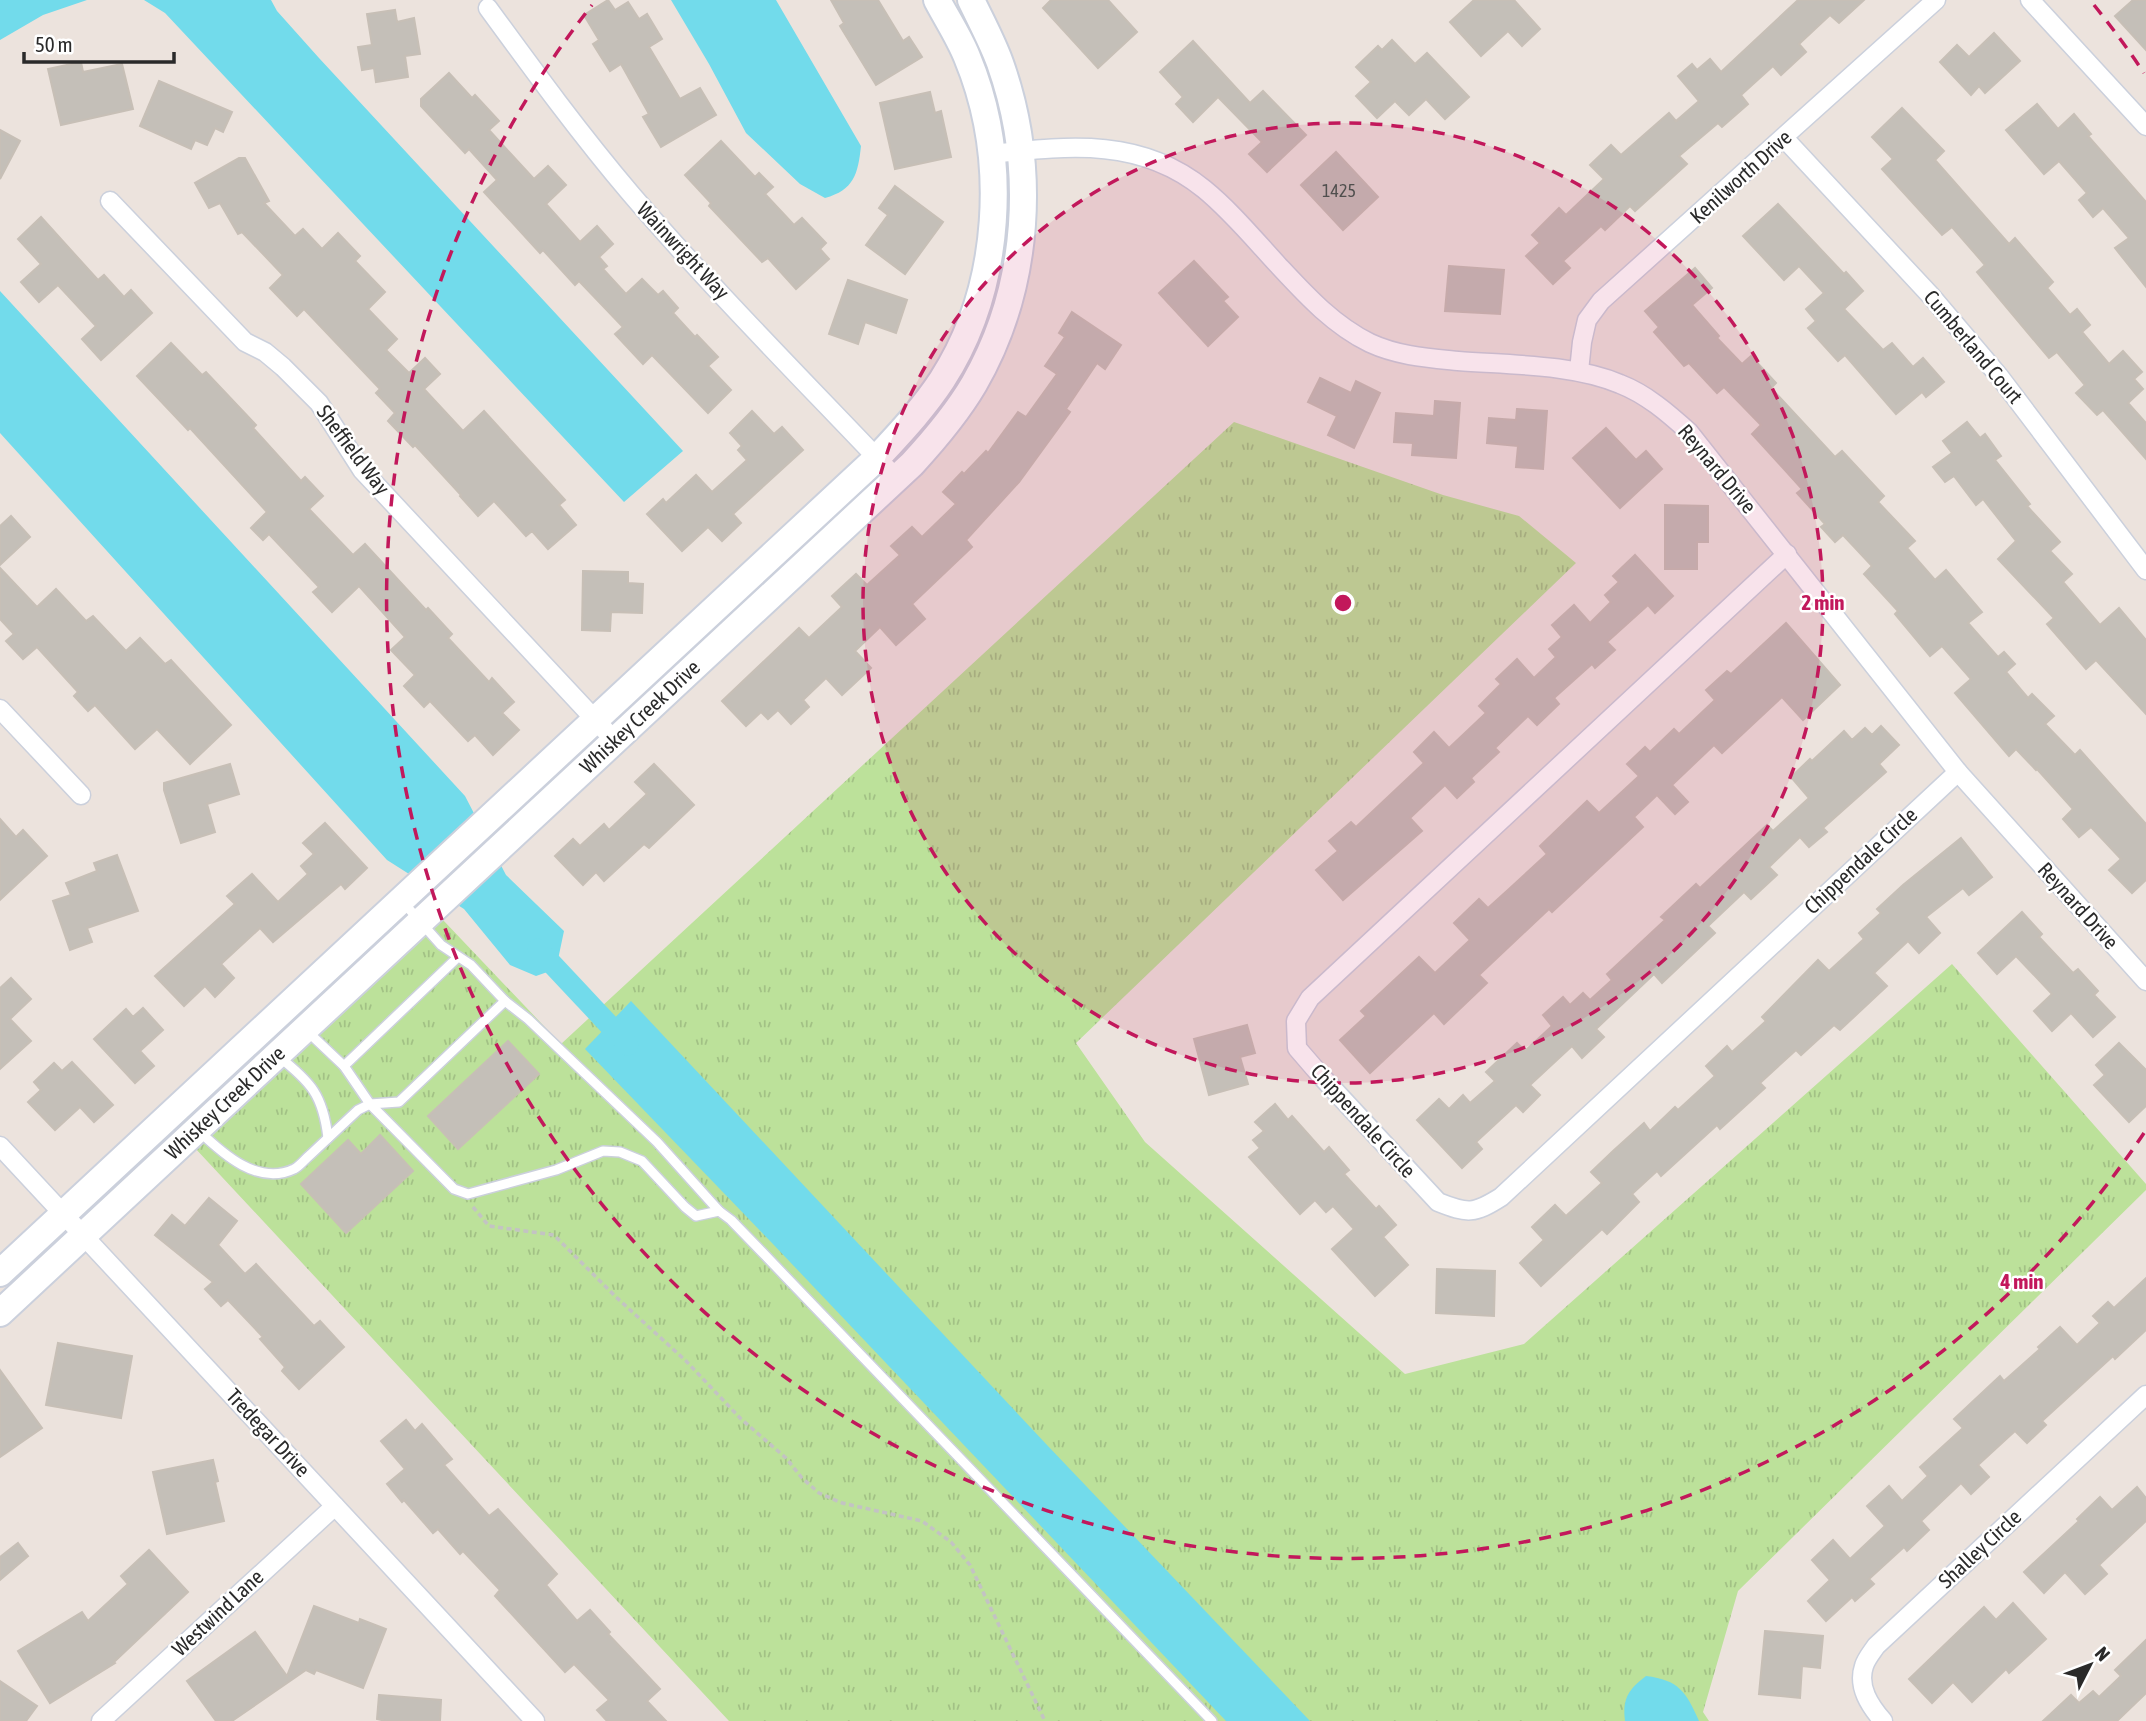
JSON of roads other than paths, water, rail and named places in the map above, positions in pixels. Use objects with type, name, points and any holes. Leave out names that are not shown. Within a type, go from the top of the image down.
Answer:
[{"type":"street","name":"Whiskey Creek Drive","points":[[0,1273],[877,458],[912,420],[942,379],[963,338],[982,284],[991,239],[994,181],[985,116],[966,55],[937,0]]},
{"type":"street","name":"Whiskey Creek Drive","points":[[0,1314],[897,479],[946,426],[974,384],[996,337],[1018,263],[1024,201],[1021,151],[1013,108],[993,45],[971,0]]},
{"type":"street","name":"Kenilworth Drive","points":[[1579,371],[1587,320],[1601,301],[1936,0]]},
{"type":"street","points":[[2030,0],[2146,126]]},
{"type":"street","name":"Wainwright Way","points":[[488,8],[545,88],[630,193],[897,479]]},
{"type":"street","name":"Cumberland Court","points":[[1784,138],[1932,297],[1999,376],[2146,570]]},
{"type":"street","name":"Reynard Drive","points":[[991,154],[1107,148],[1132,152],[1155,160],[1180,172],[1203,188],[1305,294],[1344,327],[1371,343],[1400,354],[1431,359],[1579,371],[1622,384],[1646,397],[1689,432],[1958,772],[2146,981]]},
{"type":"street","name":"Sheffield Way","points":[[110,201],[245,342],[265,352],[283,367],[318,403],[362,470],[615,741]]},
{"type":"street","name":"Chippendale Circle","points":[[1787,554],[1310,998],[1296,1021],[1297,1048],[1438,1202],[1459,1211],[1482,1209],[1501,1197],[1958,772]]},
{"type":"street","points":[[0,709],[80,795]]},
{"type":"street","name":"Tredegar Drive","points":[[0,1146],[535,1721]]},
{"type":"street","name":"Shalley Circle","points":[[1883,1721],[1873,1710],[1862,1687],[1864,1666],[1876,1646],[2146,1395]]},
{"type":"street","name":"Westwind Lane","points":[[101,1721],[335,1506]]},
{"type":"lane","points":[[407,894],[427,915],[441,945],[471,965],[657,1142],[719,1211],[762,1252],[1212,1721]]},
{"type":"lane","points":[[344,1066],[458,957]]},
{"type":"lane","points":[[197,1129],[229,1158],[245,1167],[262,1173],[295,1169],[358,1110],[370,1104],[399,1101],[505,1000]]},
{"type":"lane","points":[[305,1029],[344,1066],[370,1104],[454,1189],[468,1194],[556,1170],[603,1151],[620,1152],[642,1161],[696,1216],[719,1211]]},
{"type":"lane","points":[[277,1055],[300,1073],[321,1102],[328,1138]]},
{"type":"water","points":[[0,0],[87,0],[43,15],[0,40]]},
{"type":"water","points":[[144,0],[271,0],[277,11],[319,58],[683,451],[624,502],[165,13]]},
{"type":"water","points":[[671,0],[776,0],[861,146],[856,173],[848,185],[835,195],[825,198],[800,184],[746,133]]},
{"type":"water","points":[[0,291],[465,796],[506,875],[564,931],[556,969],[536,976],[510,965],[464,909],[387,860],[0,433]]},
{"type":"water","points":[[631,1001],[1310,1721],[1226,1721],[585,1049]]},
{"type":"water","points":[[1646,1676],[1674,1684],[1680,1689],[1699,1721],[1625,1721],[1628,1695]]},
{"type":"waterway","points":[[538,949],[628,1045]]}]
